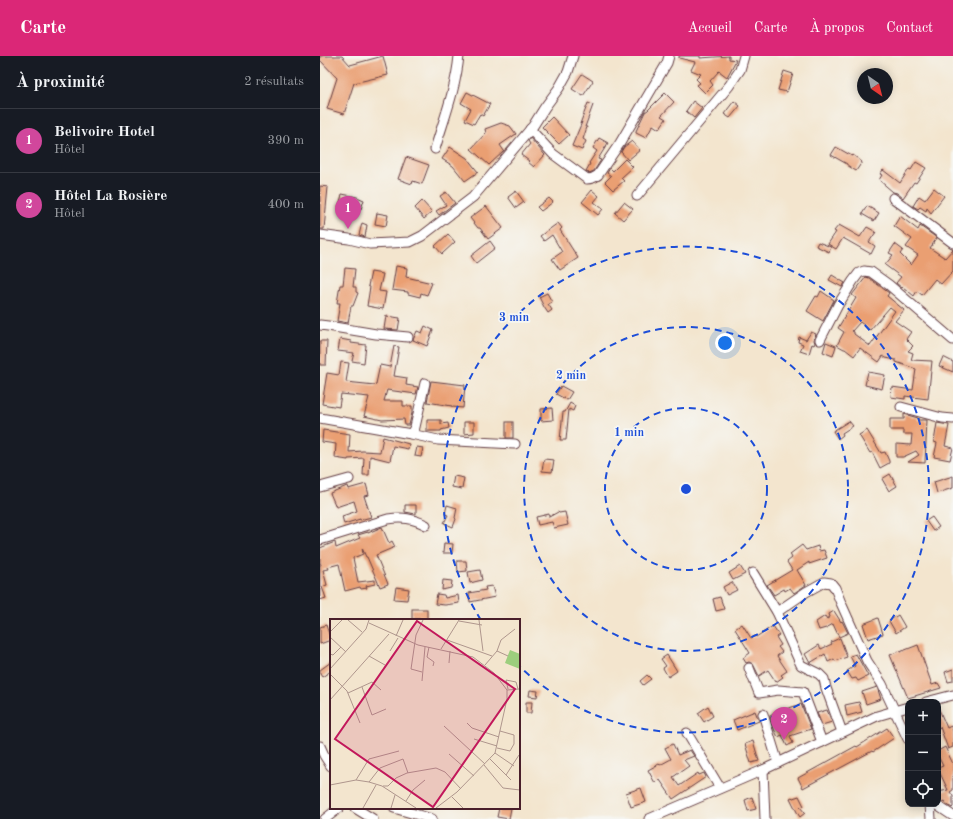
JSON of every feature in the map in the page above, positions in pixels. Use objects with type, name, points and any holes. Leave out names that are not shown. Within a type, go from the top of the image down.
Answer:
[{"type":"street","points":[[435,149],[457,70],[458,56]]},
{"type":"street","points":[[320,235],[349,239],[370,244],[410,242],[422,236],[473,197],[530,129],[559,88],[568,72],[573,56]]},
{"type":"street","points":[[530,129],[554,154],[587,178],[592,179],[598,175],[620,143],[667,63],[669,56]]},
{"type":"street","points":[[637,196],[729,86],[740,70],[744,56]]},
{"type":"street","points":[[893,198],[953,243]]},
{"type":"street","points":[[820,340],[838,305],[853,281],[860,273],[864,271],[870,272],[889,285],[953,340]]},
{"type":"street","points":[[320,325],[376,334],[408,337]]},
{"type":"street","points":[[411,434],[416,426],[425,383]]},
{"type":"street","points":[[901,407],[942,418],[953,419]]},
{"type":"street","points":[[320,418],[438,440],[514,444]]},
{"type":"street","points":[[320,487],[349,479]]},
{"type":"street","points":[[320,540],[388,519],[405,518],[416,520],[426,525]]},
{"type":"street","points":[[753,573],[777,612],[801,665],[820,674],[824,679],[842,732]]},
{"type":"street","points":[[777,612],[806,592],[824,582],[830,583],[835,588],[867,661],[882,684],[906,735]]},
{"type":"street","points":[[749,668],[759,693],[778,690],[803,692],[822,742]]},
{"type":"street","points":[[938,699],[953,695]]},
{"type":"street","points":[[649,819],[763,770],[877,716],[905,708]]},
{"type":"street","points":[[763,714],[778,763]]},
{"type":"street","points":[[686,733],[720,788]]},
{"type":"street","points":[[320,746],[330,764]]},
{"type":"street","points":[[763,770],[765,819]]},
{"type":"street","points":[[930,807],[931,819]]},
{"type":"street","points":[[940,807],[953,816]]},
{"type":"street","points":[[325,819],[338,809]]},
{"type":"street","points":[[357,809],[373,819]]},
{"type":"street","points":[[397,809],[432,819]]},
{"type":"building","points":[[320,56],[342,56],[350,65],[383,56],[388,75],[354,83],[344,114],[327,109],[337,78],[320,60]]},
{"type":"building","points":[[679,56],[700,56],[700,58],[729,56],[729,59],[736,60],[727,77],[719,71],[710,81],[713,85],[705,93],[697,85],[700,83],[696,79],[701,74],[691,70],[695,62],[679,58]]},
{"type":"building","points":[[784,71],[793,74],[787,92],[778,90]]},
{"type":"building","points":[[582,74],[593,81],[583,96],[572,89]]},
{"type":"building","points":[[467,92],[490,104],[483,116],[480,114],[474,124],[465,120],[471,109],[461,103]]},
{"type":"building","points":[[665,93],[674,102],[661,116],[666,119],[659,129],[653,125],[646,138],[636,133],[645,112]]},
{"type":"building","points":[[693,101],[702,108],[694,118],[686,111]]},
{"type":"building","points":[[734,101],[740,106],[730,118],[724,114]]},
{"type":"building","points":[[588,103],[593,105],[585,127],[587,127],[583,139],[586,141],[582,150],[572,146]]},
{"type":"building","points":[[552,117],[569,135],[559,144],[542,127]]},
{"type":"building","points":[[501,123],[510,126],[516,134],[500,145],[504,151],[489,165],[471,149],[486,133],[485,129]]},
{"type":"building","points":[[530,138],[545,155],[534,167],[521,155],[530,144],[528,141]]},
{"type":"building","points":[[599,138],[608,143],[598,159],[601,160],[594,171],[589,173],[586,171],[590,164],[589,163],[597,151],[593,148]]},
{"type":"building","points":[[632,141],[640,150],[628,160],[621,152],[624,147]]},
{"type":"building","points":[[450,147],[467,158],[478,172],[465,181],[453,166],[442,159]]},
{"type":"building","points":[[836,147],[852,156],[853,155],[862,162],[856,171],[831,155]]},
{"type":"building","points":[[406,157],[429,165],[422,184],[413,181],[412,184],[398,179]]},
{"type":"building","points":[[625,159],[633,167],[621,178],[624,181],[613,190],[605,182],[611,176],[607,173],[610,168],[613,171]]},
{"type":"building","points":[[916,162],[926,168],[903,198],[879,180],[882,175],[880,174],[883,170],[900,183],[909,169],[911,170]]},
{"type":"building","points":[[320,186],[328,187],[324,229],[320,229]]},
{"type":"building","points":[[934,188],[944,196],[931,213],[927,208],[926,211],[920,207],[918,209],[913,206],[919,196],[925,200]]},
{"type":"building","points":[[592,190],[599,196],[594,202],[603,209],[598,215],[582,202]]},
{"type":"building","points":[[516,191],[524,202],[516,208],[508,197]]},
{"type":"building","points":[[446,192],[455,203],[439,215],[436,211],[446,205],[440,196]]},
{"type":"building","points":[[342,194],[364,200],[361,209],[355,207],[354,211],[339,207]]},
{"type":"building","points":[[549,198],[553,202],[541,211],[537,207]]},
{"type":"building","points":[[422,201],[432,212],[424,219],[415,208]]},
{"type":"building","points":[[624,202],[633,209],[623,220],[615,213]]},
{"type":"building","points":[[486,206],[503,228],[488,239],[470,218]]},
{"type":"building","points":[[867,206],[879,213],[874,221],[862,214]]},
{"type":"building","points":[[377,213],[388,215],[386,226],[375,224]]},
{"type":"building","points":[[900,216],[918,230],[920,226],[937,238],[930,248],[945,258],[953,249],[953,271],[941,284],[935,279],[922,295],[917,291],[914,296],[903,287],[902,288],[896,283],[901,277],[885,265],[893,255],[889,253],[895,244],[903,250],[900,254],[911,265],[918,255],[906,247],[912,239],[894,226]]},
{"type":"building","points":[[362,223],[367,225],[365,237],[359,235]]},
{"type":"building","points":[[558,223],[562,228],[560,230],[578,258],[560,270],[552,259],[562,252],[552,235],[544,241],[540,236]]},
{"type":"building","points":[[839,225],[860,237],[867,227],[876,232],[869,242],[875,246],[871,254],[843,238],[836,249],[828,244],[836,232],[834,231]]},
{"type":"building","points":[[448,234],[455,242],[442,254],[435,246]]},
{"type":"building","points":[[490,241],[495,248],[476,263],[471,256]]},
{"type":"building","points":[[818,242],[831,247],[829,252],[816,246]]},
{"type":"building","points":[[396,266],[407,268],[406,277],[432,283],[427,295],[421,293],[420,297],[408,294],[408,292],[392,290]]},
{"type":"building","points":[[345,268],[355,269],[353,287],[356,287],[356,292],[358,293],[353,306],[351,306],[348,323],[337,321],[340,303],[337,303],[340,285],[343,285]]},
{"type":"building","points":[[371,272],[383,274],[379,291],[386,292],[383,309],[367,306],[370,287],[368,286]]},
{"type":"building","points":[[832,275],[845,283],[842,287],[829,280]]},
{"type":"building","points":[[866,277],[889,293],[887,296],[904,310],[895,321],[911,332],[906,339],[913,346],[908,351],[913,353],[911,360],[932,361],[928,399],[905,396],[905,399],[891,397],[892,387],[913,390],[916,369],[883,356],[879,362],[860,348],[854,356],[837,345],[844,332],[838,328],[856,298],[852,295]],"holes":[[[890,307],[895,311],[870,346],[852,331],[860,322],[870,330]]]},
{"type":"building","points":[[821,291],[834,300],[823,321],[807,311],[816,296],[818,297]]},
{"type":"building","points":[[547,293],[552,302],[548,304],[552,310],[548,313],[539,297]]},
{"type":"building","points":[[386,316],[400,318],[398,330],[384,329]]},
{"type":"building","points":[[425,326],[433,330],[427,346],[413,340],[417,331],[422,333]]},
{"type":"building","points":[[811,332],[816,334],[814,340],[815,343],[814,345],[812,344],[809,354],[800,351],[803,344],[798,342],[799,337],[806,340]]},
{"type":"building","points":[[340,339],[351,341],[351,343],[366,345],[364,363],[352,361],[354,353],[338,351]]},
{"type":"building","points":[[320,341],[327,341],[326,365],[320,365]]},
{"type":"building","points":[[826,342],[836,346],[833,356],[823,352]]},
{"type":"building","points":[[394,346],[399,347],[394,376],[407,378],[406,385],[418,387],[416,394],[387,390],[384,401],[403,401],[403,406],[412,406],[409,425],[405,425],[404,419],[382,420],[364,416],[369,397],[341,394],[339,407],[322,404],[327,373],[339,375],[341,362],[349,363],[346,382],[375,385],[380,365],[390,367]]},
{"type":"building","points":[[943,357],[953,362],[953,372],[939,366]]},
{"type":"building","points":[[868,372],[885,375],[882,389],[865,385]]},
{"type":"building","points":[[431,381],[465,385],[463,408],[427,402]]},
{"type":"building","points":[[561,386],[572,392],[567,400],[556,394]]},
{"type":"building","points":[[570,403],[575,406],[573,411],[569,409],[566,440],[560,440],[563,412],[565,412]]},
{"type":"building","points":[[552,408],[553,420],[541,421],[541,409]]},
{"type":"building","points":[[904,414],[918,418],[918,420],[927,420],[925,463],[908,462],[919,455],[916,451],[903,457],[896,457],[896,444],[911,445],[912,434],[903,434],[903,430],[890,430],[890,419],[904,419]]},
{"type":"building","points":[[427,420],[441,420],[441,424],[448,423],[449,428],[441,431],[427,431]]},
{"type":"building","points":[[849,421],[853,426],[842,433],[843,435],[838,439],[833,431]]},
{"type":"building","points":[[464,422],[474,422],[474,433],[464,434]]},
{"type":"building","points":[[506,422],[513,422],[513,438],[506,438]]},
{"type":"building","points":[[937,423],[949,425],[945,446],[953,448],[950,460],[934,457],[937,443],[934,442]]},
{"type":"building","points":[[323,430],[350,434],[349,452],[380,452],[383,437],[409,444],[408,449],[393,446],[390,461],[370,456],[369,475],[363,475],[364,458],[348,460],[335,458],[336,444],[322,442]]},
{"type":"building","points":[[867,430],[881,453],[885,452],[889,461],[889,463],[880,468],[872,452],[870,453],[859,435]]},
{"type":"building","points":[[417,447],[423,448],[421,457],[415,456]]},
{"type":"building","points":[[544,459],[554,460],[552,472],[542,471]]},
{"type":"building","points":[[890,474],[897,486],[889,491],[882,479]]},
{"type":"building","points":[[454,476],[464,478],[462,489],[452,487]]},
{"type":"building","points":[[953,476],[953,488],[937,493],[934,482]]},
{"type":"building","points":[[366,484],[369,495],[364,496],[371,517],[344,524],[342,516],[357,511],[354,501],[336,507],[330,493],[347,486],[348,489]]},
{"type":"building","points":[[405,505],[416,505],[416,514],[405,512]]},
{"type":"building","points":[[447,505],[457,508],[456,519],[453,527],[444,523],[448,515],[445,514]]},
{"type":"building","points":[[558,512],[565,512],[568,525],[554,528],[552,522],[538,525],[536,517],[549,514],[549,517]]},
{"type":"building","points":[[932,517],[939,527],[933,531],[926,521]]},
{"type":"building","points":[[382,527],[389,543],[392,541],[395,547],[376,555],[388,584],[380,587],[362,548],[363,554],[353,558],[358,582],[375,580],[375,584],[366,586],[367,588],[361,589],[360,587],[345,591],[339,564],[328,567],[329,569],[323,570],[327,585],[322,587],[326,598],[320,600],[320,548],[335,542],[336,548],[360,538],[358,535],[368,533]]},
{"type":"building","points":[[444,543],[453,544],[452,553],[443,553]]},
{"type":"building","points":[[802,545],[806,550],[818,546],[819,551],[824,550],[827,558],[809,564],[809,562],[797,570],[806,585],[794,593],[790,588],[785,591],[784,589],[774,595],[767,585],[792,570],[787,562],[792,558],[790,554]]},
{"type":"building","points":[[457,561],[466,561],[467,571],[458,572]]},
{"type":"building","points":[[740,566],[745,574],[733,580],[729,573]]},
{"type":"building","points":[[480,570],[482,580],[470,583],[468,572]]},
{"type":"building","points":[[443,580],[452,581],[451,588],[442,590]]},
{"type":"building","points":[[732,582],[737,590],[727,595],[723,587]]},
{"type":"building","points":[[492,586],[495,597],[470,602],[469,593],[486,590],[485,587]]},
{"type":"building","points":[[396,587],[409,589],[407,600],[394,599]]},
{"type":"building","points":[[437,594],[444,595],[445,598],[458,595],[459,603],[445,605],[435,604]]},
{"type":"building","points":[[720,597],[724,609],[716,611],[713,599]]},
{"type":"building","points":[[412,609],[427,609],[427,619],[412,619]]},
{"type":"building","points":[[834,611],[841,622],[842,621],[848,633],[839,637],[833,624],[819,630],[816,622],[825,616],[827,619],[830,617],[829,614]]},
{"type":"building","points":[[898,615],[905,627],[896,633],[889,621]]},
{"type":"building","points":[[878,618],[883,634],[868,639],[863,624]]},
{"type":"building","points":[[742,624],[751,638],[756,637],[773,626],[779,635],[776,637],[781,645],[778,647],[782,652],[777,656],[787,671],[781,675],[783,677],[776,682],[768,670],[759,676],[753,664],[749,662],[746,663],[743,658],[750,653],[735,629]]},
{"type":"building","points":[[326,625],[330,640],[320,644],[320,627]]},
{"type":"building","points":[[840,638],[847,657],[835,661],[834,659],[828,662],[825,654],[810,663],[805,654],[819,645],[821,649]]},
{"type":"building","points":[[918,645],[932,685],[938,683],[941,688],[908,698],[890,655]]},
{"type":"building","points":[[856,654],[868,676],[858,681],[856,678],[852,679],[847,671],[855,666],[850,656]]},
{"type":"building","points":[[667,655],[677,671],[668,677],[663,668],[666,666],[661,659]]},
{"type":"building","points":[[330,663],[330,672],[322,677],[320,670]]},
{"type":"building","points":[[953,669],[953,681],[948,682],[945,672]]},
{"type":"building","points":[[647,675],[651,679],[643,685],[640,681]]},
{"type":"building","points":[[877,687],[881,699],[866,704],[862,692]]},
{"type":"building","points":[[530,690],[538,691],[537,697],[529,696]]},
{"type":"building","points":[[526,702],[532,702],[531,713],[526,713]]},
{"type":"building","points":[[859,702],[862,712],[847,716],[845,705]]},
{"type":"building","points":[[801,704],[811,729],[790,736],[793,743],[787,746],[782,735],[778,737],[770,716]]},
{"type":"building","points":[[708,706],[713,716],[704,722],[698,713]]},
{"type":"building","points":[[827,710],[832,722],[822,725],[817,713]]},
{"type":"building","points":[[755,711],[759,721],[737,730],[733,720]]},
{"type":"building","points":[[941,714],[947,728],[951,726],[953,731],[953,747],[948,749],[941,730]]},
{"type":"building","points":[[887,728],[894,738],[873,752],[872,751],[803,788],[798,778],[856,746],[857,747]]},
{"type":"building","points":[[753,741],[759,761],[751,763],[745,744]]},
{"type":"building","points":[[673,744],[678,755],[690,750],[694,756],[684,760],[689,766],[673,777],[679,786],[698,773],[699,775],[704,773],[706,777],[673,799],[660,780],[655,783],[648,770],[671,759],[665,748]]},
{"type":"building","points":[[945,747],[953,764],[953,790],[950,792],[953,796],[952,808],[944,801],[941,801],[941,791],[948,790],[941,775],[941,767],[943,766],[941,762],[941,749]]},
{"type":"building","points":[[641,788],[646,802],[631,807],[626,793]]},
{"type":"building","points":[[799,796],[804,806],[800,807],[805,813],[800,817],[790,798]]},
{"type":"building","points":[[752,797],[756,809],[748,811],[745,800]]},
{"type":"building","points":[[499,809],[511,809],[509,819],[497,817]]},
{"type":"place","name":"Belivoire Hotel","points":[[348,229]]},
{"type":"place","name":"Hôtel La Rosière","points":[[784,740]]}]
